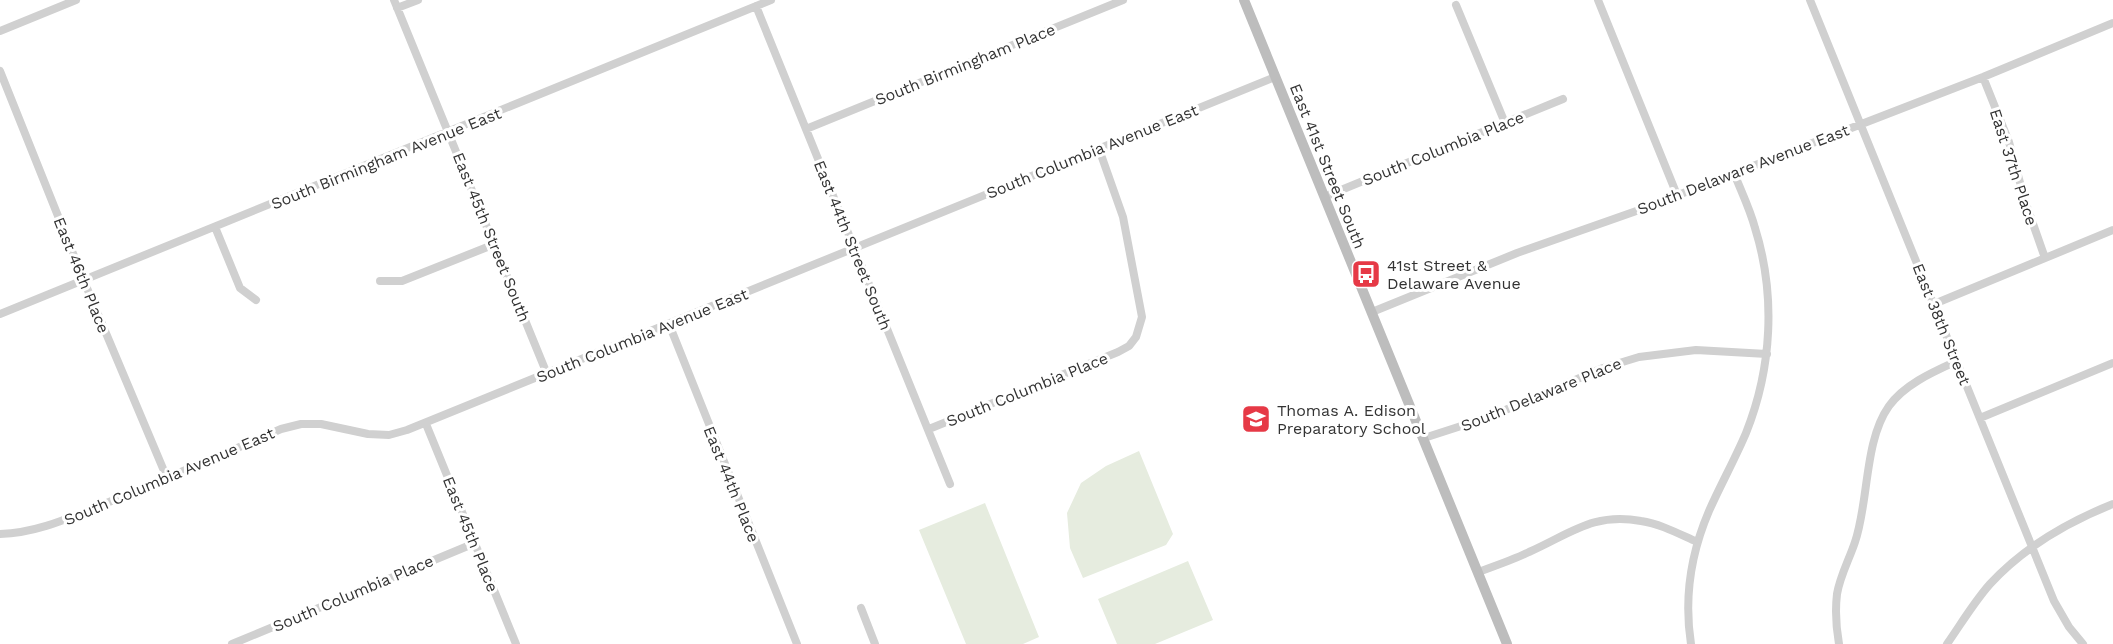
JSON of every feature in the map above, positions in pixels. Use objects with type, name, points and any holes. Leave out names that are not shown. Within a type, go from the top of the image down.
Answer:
[{"type":"main road","name":"East 41st Street South","points":[[1244,0],[1508,644]]},
{"type":"street","points":[[0,31],[76,0]]},
{"type":"street","points":[[396,4],[418,0]]},
{"type":"street","name":"South Birmingham Avenue East","points":[[0,314],[771,0]]},
{"type":"street","name":"South Birmingham Place","points":[[806,129],[1123,0]]},
{"type":"street","points":[[1598,0],[1677,195]]},
{"type":"street","name":"East 38th Street","points":[[1810,0],[2032,547],[2061,614],[2083,644]]},
{"type":"street","name":"East 45th Street South","points":[[396,4],[548,374]]},
{"type":"street","points":[[1456,5],[1505,123]]},
{"type":"street","name":"East 44th Street South","points":[[756,6],[950,484]]},
{"type":"street","name":"South Delaware Avenue East","points":[[1372,312],[1517,253],[1677,195],[2113,23]]},
{"type":"street","name":"East 46th Place","points":[[0,71],[84,281],[167,478]]},
{"type":"street","name":"East 37th Place","points":[[1983,76],[2009,142],[2028,211],[2045,258]]},
{"type":"street","name":"South Columbia Avenue East","points":[[0,534],[14,534],[46,527],[281,429],[300,424],[321,424],[368,434],[389,435],[426,423],[1275,77]]},
{"type":"street","name":"South Columbia Place","points":[[1324,198],[1563,99]]},
{"type":"street","name":"South Columbia Place","points":[[928,429],[1118,352],[1129,346],[1136,337],[1142,317],[1124,217],[1099,149]]},
{"type":"street","points":[[1690,644],[1689,588],[1697,542],[1751,418],[1762,385],[1767,354],[1769,306],[1763,262],[1756,229],[1734,173]]},
{"type":"street","points":[[215,227],[240,288],[256,300]]},
{"type":"street","points":[[1934,304],[2113,230]]},
{"type":"street","points":[[380,280],[402,281],[495,243]]},
{"type":"street","name":"East 44th Place","points":[[669,324],[797,644]]},
{"type":"street","name":"South Delaware Place","points":[[1424,438],[1489,417],[1603,368],[1639,357],[1696,350],[1767,354]]},
{"type":"street","points":[[1839,644],[1835,610],[1838,591],[1855,542],[1878,426],[1897,396],[1930,374],[1957,361]]},
{"type":"street","points":[[1980,418],[2113,363]]},
{"type":"street","name":"East 45th Place","points":[[426,423],[516,644]]},
{"type":"street","points":[[1947,644],[1989,585],[2008,566],[2032,547],[2073,523],[2113,504]]},
{"type":"street","points":[[1478,572],[1529,552],[1573,529],[1596,521],[1640,520],[1697,542]]},
{"type":"street","name":"South Columbia Place","points":[[232,644],[475,543]]},
{"type":"street","points":[[861,608],[875,644]]},
{"type":"shaded area","points":[[1139,451],[1173,534],[1166,545],[1083,578],[1070,548],[1067,513],[1081,483],[1106,466]]},
{"type":"shaded area","points":[[985,503],[1039,637],[1023,644],[966,644],[919,530]]},
{"type":"shaded area","points":[[1188,561],[1213,620],[1155,644],[1117,644],[1098,599]]},
{"type":"place","name":"41st Street & Delaware Avenue","points":[[1366,274]]},
{"type":"place","name":"Thomas A. Edison Preparatory School","points":[[1256,419]]}]
